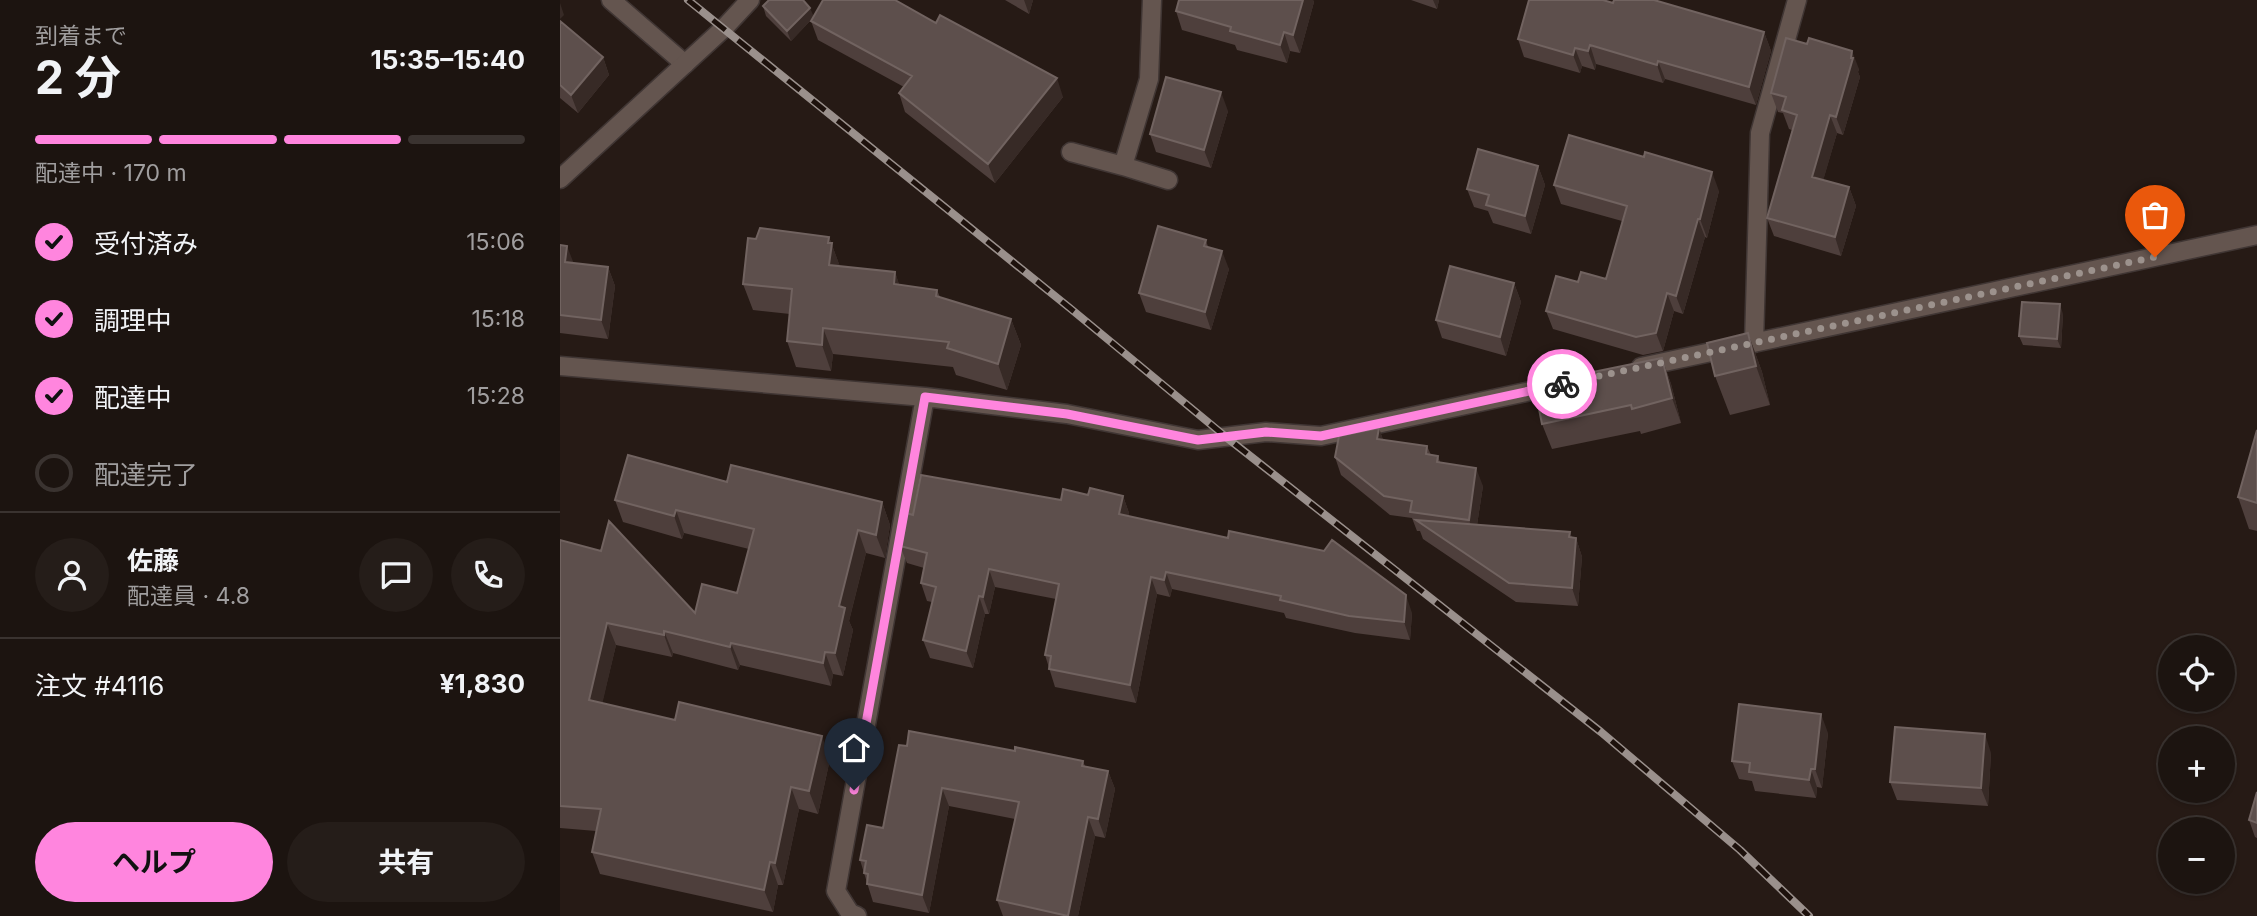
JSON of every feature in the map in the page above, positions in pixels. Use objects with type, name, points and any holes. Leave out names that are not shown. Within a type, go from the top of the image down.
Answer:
[{"type":"street","points":[[611,0],[685,64]]},
{"type":"street","points":[[560,180],[750,0]]},
{"type":"street","points":[[1124,166],[1149,79],[1152,0]]},
{"type":"street","points":[[1754,343],[1760,133],[1797,0]]},
{"type":"street","points":[[1071,152],[1168,180]]},
{"type":"street","points":[[1618,372],[2257,235]]},
{"type":"street","points":[[560,366],[925,397],[1067,414],[1198,440],[1266,432],[1321,436],[1578,381]]},
{"type":"street","points":[[857,916],[850,913],[836,891],[925,397]]},
{"type":"building","points":[[769,0],[803,0],[810,8],[787,31],[763,6]]},
{"type":"building","points":[[823,0],[895,0],[936,23],[940,15],[1057,78],[988,164],[899,93],[912,76],[811,21]]},
{"type":"building","points":[[1179,0],[1303,0],[1293,35],[1284,32],[1280,45],[1230,31],[1231,27],[1176,11]]},
{"type":"building","points":[[1529,0],[1603,0],[1613,3],[1614,0],[1654,0],[1764,32],[1749,87],[1658,61],[1657,65],[1590,45],[1588,51],[1575,48],[1573,55],[1518,39]]},
{"type":"building","points":[[560,21],[603,57],[571,95],[560,85]]},
{"type":"building","points":[[1786,38],[1807,44],[1809,38],[1852,51],[1853,58],[1836,117],[1830,115],[1812,177],[1849,187],[1835,237],[1767,218],[1797,115],[1782,110],[1786,97],[1771,93]]},
{"type":"building","points":[[1166,77],[1221,92],[1204,150],[1150,134]]},
{"type":"building","points":[[1569,135],[1644,157],[1645,152],[1712,172],[1676,296],[1667,293],[1656,333],[1636,337],[1546,311],[1556,276],[1578,282],[1581,272],[1606,279],[1627,206],[1554,185]]},
{"type":"building","points":[[1478,149],[1538,166],[1525,216],[1486,205],[1489,195],[1467,189]]},
{"type":"building","points":[[1158,226],[1206,240],[1204,246],[1222,251],[1205,312],[1139,293]]},
{"type":"building","points":[[760,228],[829,237],[828,243],[832,243],[829,265],[895,272],[894,284],[937,290],[936,296],[1011,319],[998,364],[947,348],[949,342],[823,328],[822,345],[787,341],[792,289],[743,284],[748,238],[756,239]]},
{"type":"building","points":[[560,245],[567,246],[565,262],[608,267],[601,320],[560,315]]},
{"type":"building","points":[[1450,266],[1514,283],[1500,337],[1436,320]]},
{"type":"building","points":[[2022,302],[2060,304],[2057,339],[2019,336]]},
{"type":"building","points":[[1748,333],[1756,366],[1715,376],[1707,343]]},
{"type":"building","points":[[1662,358],[1672,398],[1632,409],[1631,405],[1542,424],[1534,384]]},
{"type":"building","points":[[1379,428],[1377,439],[1427,446],[1426,454],[1438,456],[1437,462],[1476,468],[1469,520],[1410,512],[1412,501],[1384,496],[1335,457],[1339,436]]},
{"type":"building","points":[[2257,430],[2257,503],[2238,497]]},
{"type":"building","points":[[628,455],[727,482],[731,465],[882,502],[876,535],[858,530],[839,606],[845,608],[835,653],[825,652],[823,663],[731,643],[730,647],[664,631],[664,635],[607,623],[589,700],[675,720],[679,702],[822,736],[809,791],[791,787],[775,863],[770,862],[764,890],[592,852],[601,809],[560,806],[560,540],[601,551],[609,521],[695,613],[702,584],[737,593],[754,529],[676,510],[674,516],[615,500]]},
{"type":"building","points":[[921,475],[1061,500],[1063,489],[1088,495],[1090,488],[1123,496],[1119,514],[1228,538],[1229,531],[1324,551],[1332,540],[1406,595],[1404,622],[1349,616],[1280,600],[1281,596],[1166,572],[1164,580],[1151,577],[1130,685],[1049,669],[1051,656],[1045,655],[1059,584],[989,569],[983,597],[979,596],[966,651],[923,640],[936,587],[921,583],[927,553],[900,546],[906,513],[913,515]]},
{"type":"building","points":[[1416,520],[1570,532],[1569,537],[1576,538],[1572,588],[1509,583]]},
{"type":"building","points":[[1739,704],[1821,714],[1815,769],[1811,769],[1809,780],[1749,772],[1750,763],[1732,761]]},
{"type":"building","points":[[1895,727],[1985,734],[1981,788],[1890,782]]},
{"type":"building","points":[[909,731],[1015,751],[1015,747],[1083,761],[1082,766],[1108,771],[1098,819],[1088,817],[1068,916],[997,900],[1019,802],[942,788],[922,895],[867,884],[868,874],[864,873],[866,861],[860,860],[867,825],[883,828],[899,745],[907,746]]},
{"type":"building","points":[[2257,792],[2257,823],[2249,820]]},
{"type":"railway","points":[[688,0],[1226,437],[1601,732],[1740,850],[1809,916]]},
{"type":"way so far","points":[[1562,384],[2155,257]]},
{"type":"route","points":[[854,790],[925,397],[1067,414],[1198,440],[1266,432],[1321,436],[1562,384]]}]
